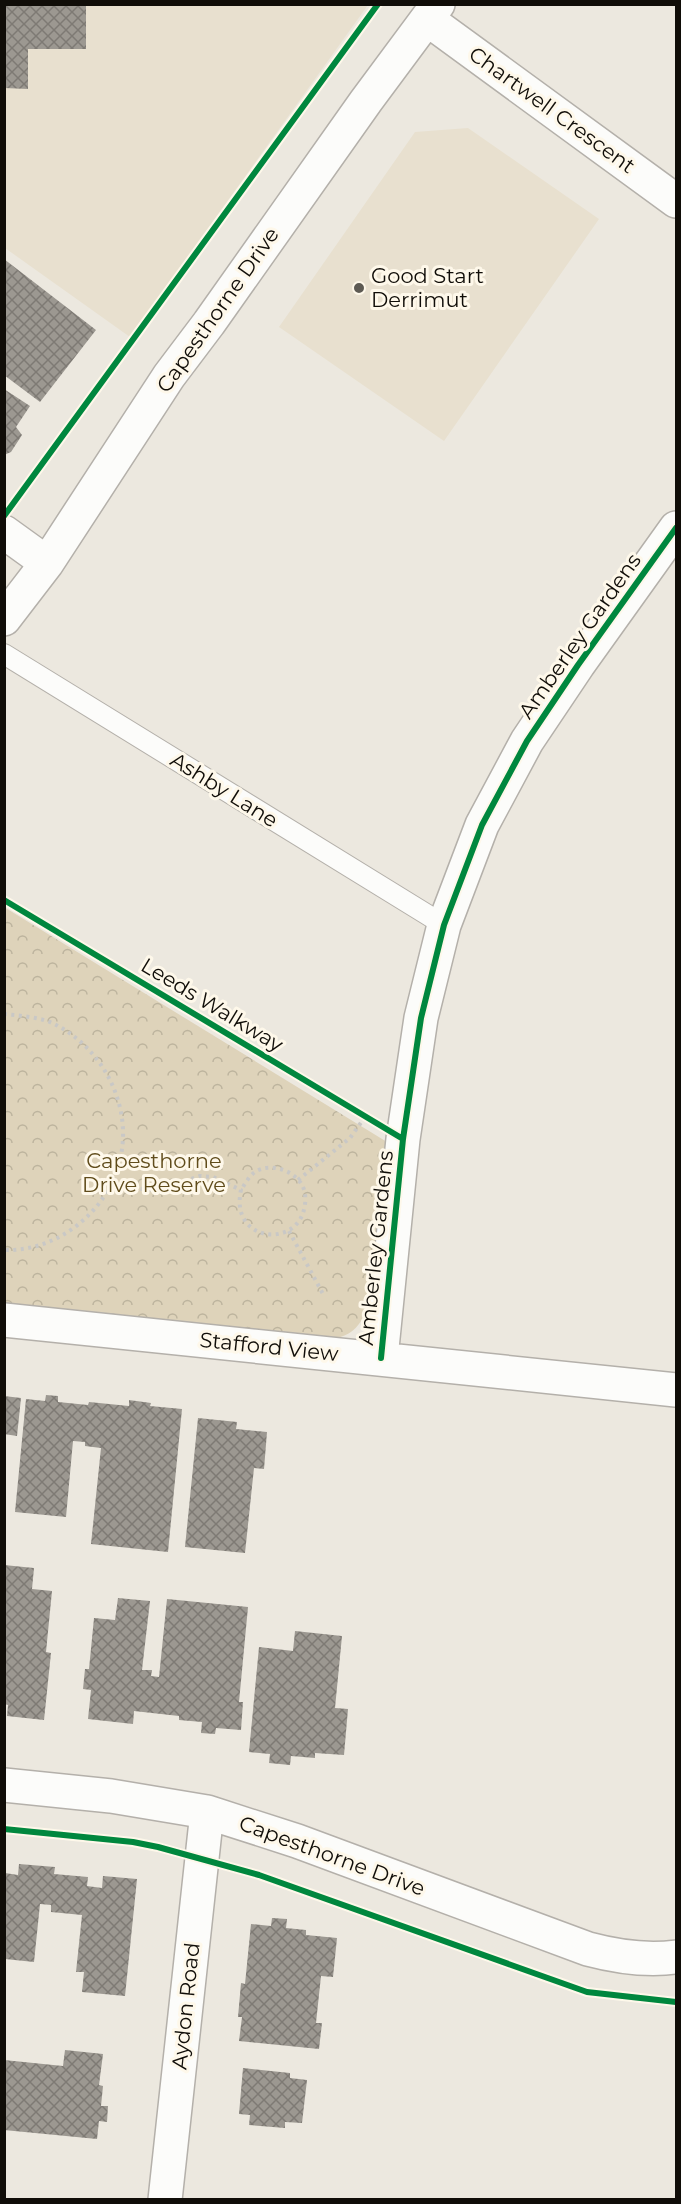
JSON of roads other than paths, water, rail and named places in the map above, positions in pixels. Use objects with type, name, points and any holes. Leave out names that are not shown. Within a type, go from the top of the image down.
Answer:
[{"type":"street","name":"Chartwell Crescent","points":[[433,12],[676,201]]},
{"type":"street","name":"Capesthorne Drive","points":[[4,620],[47,563],[169,376],[366,101],[433,12]]},
{"type":"street","name":"Amberley Gardens","points":[[381,1358],[403,1139],[421,1017],[444,925],[482,825],[527,741],[676,528]]},
{"type":"street","points":[[4,532],[47,563]]},
{"type":"street","name":"Stafford View","points":[[4,1320],[676,1390]]},
{"type":"street","name":"Capesthorne Drive","points":[[4,1785],[111,1796],[207,1812],[297,1841],[588,1949],[614,1956],[668,1962]]},
{"type":"street","name":"Aydon Road","points":[[165,2199],[207,1812]]},
{"type":"lane","name":"Ashby Lane","points":[[4,654],[444,925]]},
{"type":"place","name":"Good Start Derrimut","points":[[359,288]]},
{"type":"park label","name":"Capesthorne Drive Reserve","points":[[154,1173]]}]
